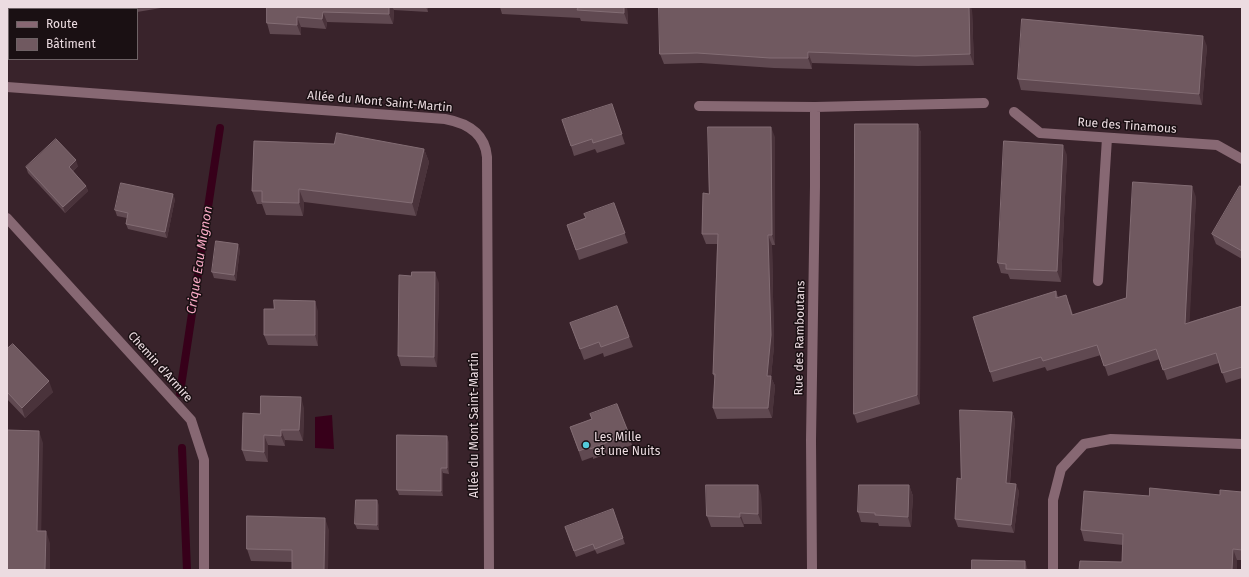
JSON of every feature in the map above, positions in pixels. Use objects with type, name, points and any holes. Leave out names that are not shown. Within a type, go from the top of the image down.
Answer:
[{"type":"street","name":"Allée du Mont Saint-Martin","points":[[7,87],[445,119],[471,128],[479,135],[486,147],[487,157],[489,570]]},
{"type":"street","points":[[699,106],[815,107],[984,103]]},
{"type":"street","name":"Rue des Ramboutans","points":[[812,570],[811,440],[816,186],[815,107]]},
{"type":"street","name":"Rue des Tinamous","points":[[1014,112],[1040,133],[1217,145],[1242,159]]},
{"type":"street","points":[[1098,281],[1107,138]]},
{"type":"street","name":"Chemin d'Armire","points":[[7,218],[191,420],[204,460],[204,570]]},
{"type":"street","points":[[1052,570],[1053,500],[1061,469],[1084,444],[1111,439],[1242,444]]},
{"type":"shaded area","points":[[332,415],[334,449],[315,448],[315,417]]},
{"type":"building","points":[[106,7],[128,7],[128,8]]},
{"type":"building","points":[[267,7],[389,7],[389,14],[323,12],[322,19],[297,17],[297,25],[267,23]]},
{"type":"building","points":[[566,7],[624,7],[624,13],[577,10],[578,8]]},
{"type":"building","points":[[659,7],[969,7],[970,54],[915,56],[808,52],[808,58],[770,58],[697,53],[660,54]]},
{"type":"building","points":[[1022,19],[1203,36],[1199,94],[1018,79]]},
{"type":"building","points":[[612,104],[622,134],[593,143],[592,139],[571,146],[562,120]]},
{"type":"building","points":[[855,124],[918,124],[917,395],[854,414]]},
{"type":"building","points":[[708,127],[771,127],[772,235],[768,235],[771,335],[767,376],[771,376],[768,408],[713,408],[718,234],[702,234],[703,193],[709,194]]},
{"type":"building","points":[[337,133],[424,149],[412,203],[299,189],[299,203],[262,202],[262,191],[252,191],[254,141],[334,144]]},
{"type":"building","points":[[56,139],[76,160],[69,167],[86,186],[63,207],[26,167]]},
{"type":"building","points":[[1004,141],[1063,145],[1057,271],[1006,269],[1006,264],[998,263]]},
{"type":"building","points":[[1133,182],[1192,186],[1185,324],[1242,306],[1242,367],[1222,373],[1216,353],[1163,370],[1156,349],[1104,366],[1097,345],[1043,361],[1041,357],[990,372],[973,317],[1056,291],[1056,298],[1066,295],[1072,315],[1126,298]]},
{"type":"building","points":[[121,183],[173,194],[165,232],[126,224],[128,213],[115,210]]},
{"type":"building","points":[[1240,186],[1242,187],[1242,251],[1212,234]]},
{"type":"building","points":[[614,203],[625,233],[576,250],[567,225],[586,218],[584,214]]},
{"type":"building","points":[[216,241],[238,244],[234,275],[212,272]]},
{"type":"building","points":[[412,272],[435,272],[434,357],[398,356],[399,275],[411,276]]},
{"type":"building","points":[[274,300],[315,301],[315,335],[264,335],[264,309],[274,309]]},
{"type":"building","points":[[617,306],[629,337],[601,347],[599,342],[580,349],[570,323]]},
{"type":"building","points":[[13,344],[49,381],[22,408],[7,392],[7,349]]},
{"type":"building","points":[[261,396],[301,397],[299,430],[281,430],[281,436],[264,435],[264,452],[242,450],[243,413],[260,414]]},
{"type":"building","points":[[617,404],[629,434],[590,449],[589,447],[579,451],[570,427],[592,419],[590,414]]},
{"type":"building","points":[[960,410],[1012,412],[1006,483],[1016,484],[1011,525],[955,519],[957,478],[961,479]]},
{"type":"building","points":[[7,430],[39,431],[37,531],[46,531],[45,570],[7,570]]},
{"type":"building","points":[[397,435],[447,436],[447,468],[441,468],[441,491],[397,490]]},
{"type":"building","points":[[706,485],[758,485],[758,514],[740,513],[740,517],[707,516]]},
{"type":"building","points":[[859,485],[909,485],[908,517],[875,515],[875,513],[858,512]]},
{"type":"building","points":[[1150,488],[1220,495],[1220,490],[1242,492],[1242,550],[1233,549],[1232,570],[1079,570],[1080,561],[1122,562],[1123,534],[1081,530],[1084,491],[1149,496]]},
{"type":"building","points":[[356,500],[377,500],[377,525],[355,524]]},
{"type":"building","points":[[613,509],[623,538],[595,549],[593,544],[574,551],[565,527]]},
{"type":"building","points":[[247,516],[325,518],[324,570],[292,570],[292,550],[247,549]]},
{"type":"building","points":[[972,560],[1025,561],[1025,570],[972,570]]},
{"type":"waterway","name":"Crique Eau Mignon","points":[[180,393],[220,128]]},
{"type":"waterway","name":"Crique Eau Mignon","points":[[182,448],[187,570]]},
{"type":"place","name":"Les Mille et une Nuits","points":[[586,445]]}]
